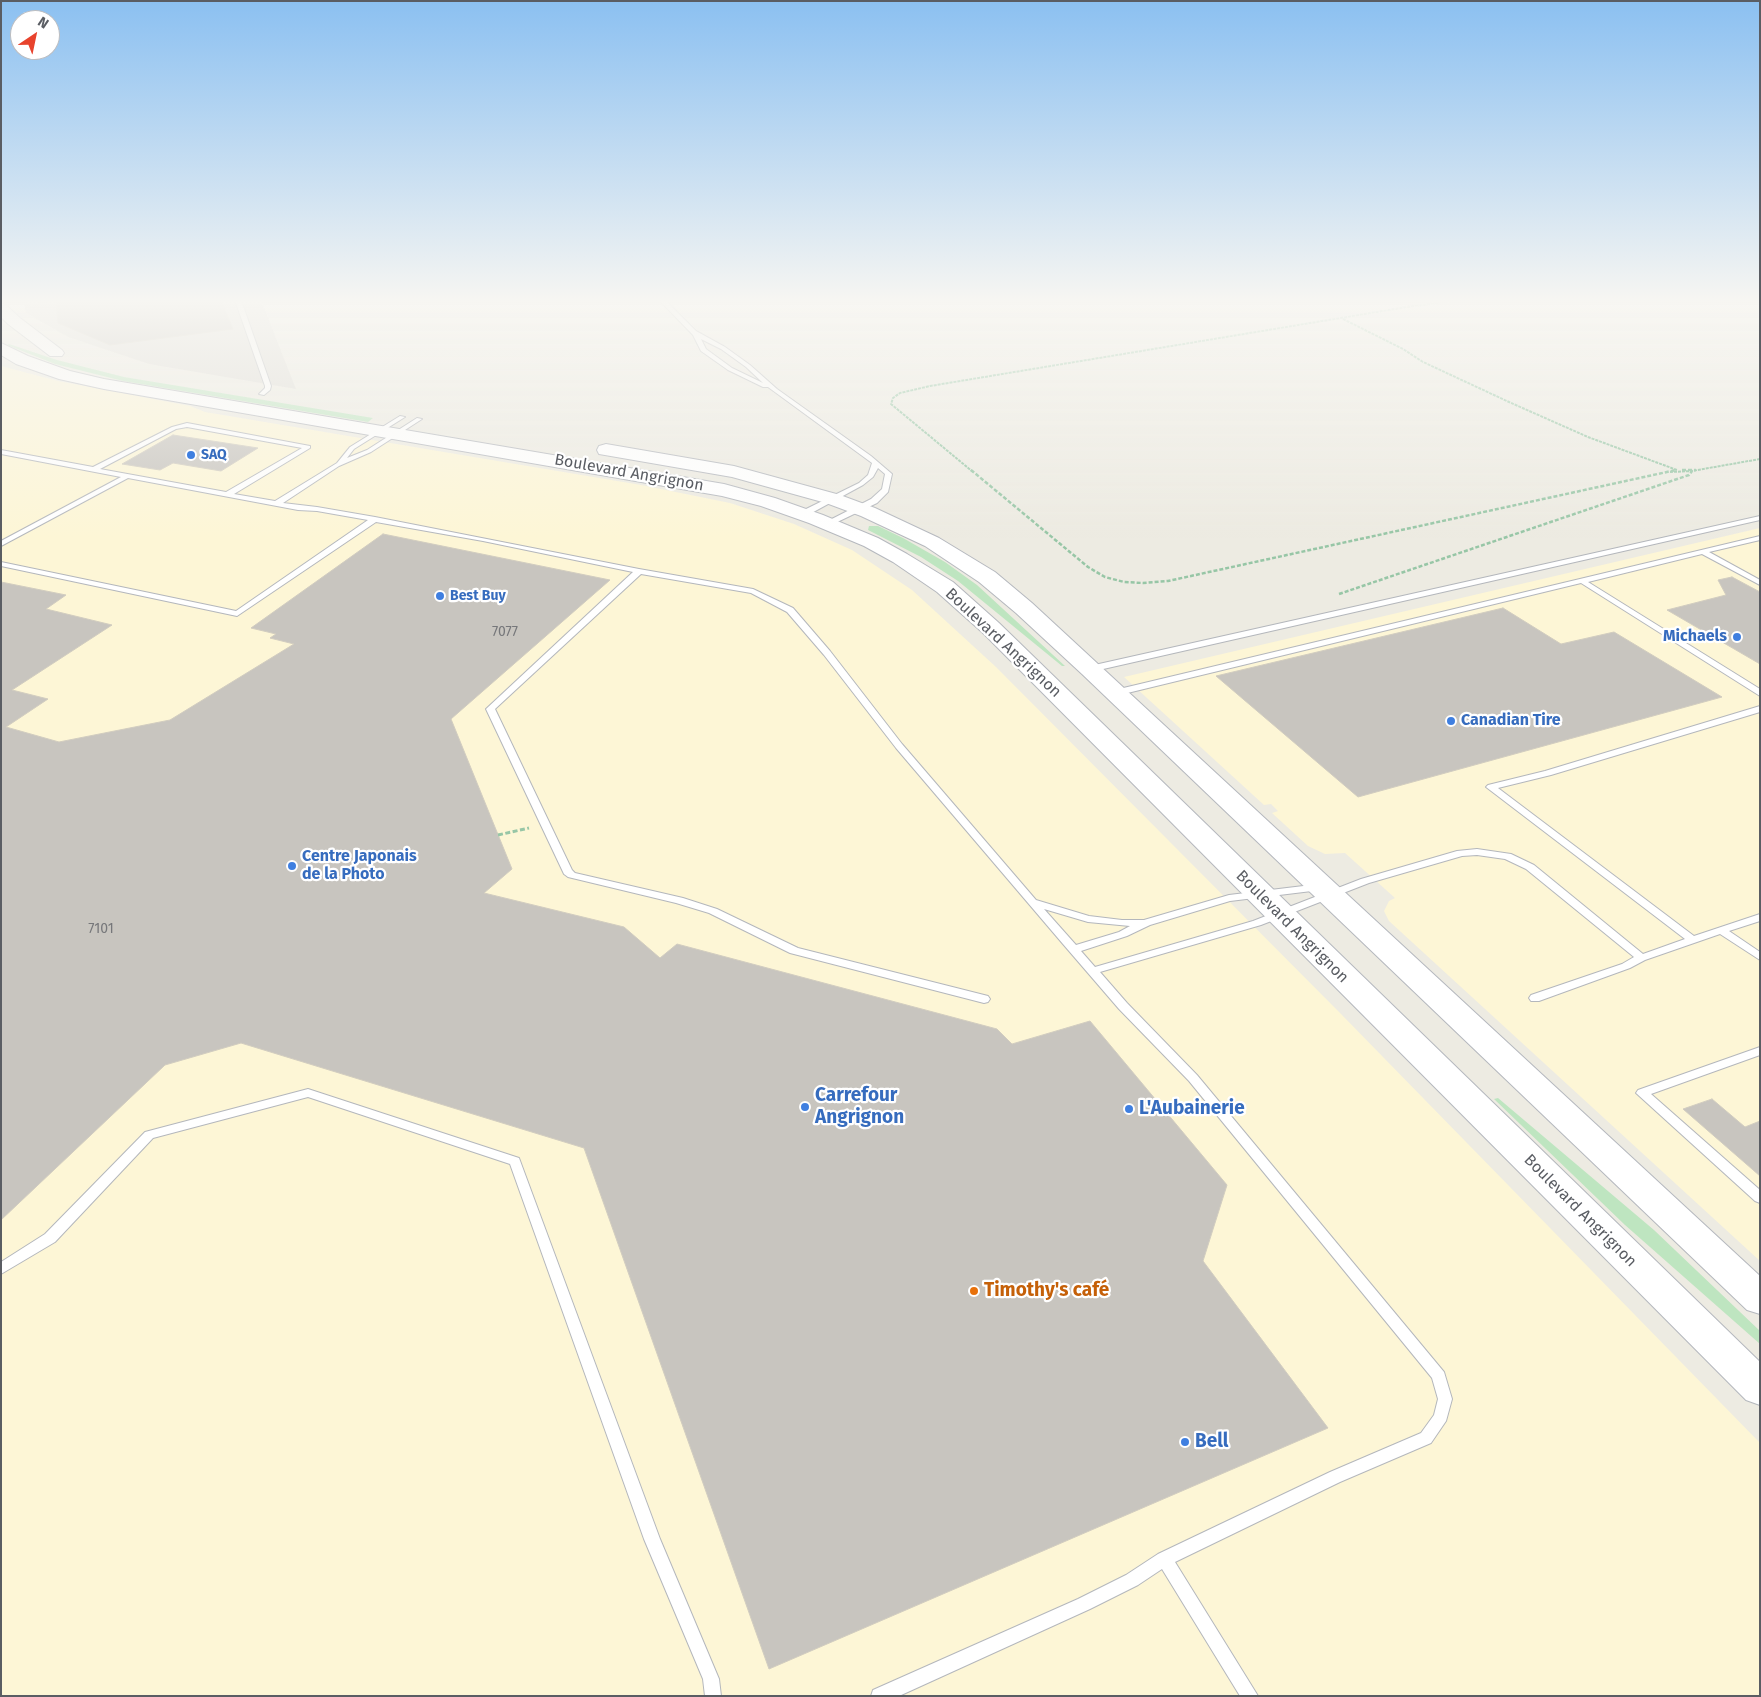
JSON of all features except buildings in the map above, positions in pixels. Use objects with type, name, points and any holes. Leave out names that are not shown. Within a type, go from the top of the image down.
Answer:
[{"type":"main road","name":"Boulevard Angrignon","points":[[83,379],[104,384],[401,422],[821,512],[860,509],[932,542],[974,567],[1009,594],[1760,1299]]},
{"type":"main road","points":[[244,391],[282,397]]},
{"type":"main road","name":"Boulevard Angrignon","points":[[587,447],[720,469],[772,481],[930,577],[959,599],[1760,1388]]},
{"type":"lane","points":[[262,394],[268,389],[266,379]]},
{"type":"lane","points":[[752,379],[775,390]]},
{"type":"lane","points":[[763,379],[889,474],[889,479],[881,496],[860,509]]},
{"type":"lane","points":[[338,465],[352,448],[401,422]]},
{"type":"lane","points":[[276,504],[338,465],[369,451],[401,422]]},
{"type":"lane","points":[[95,469],[174,428],[187,425],[308,447],[228,494]]},
{"type":"lane","points":[[1,452],[276,504],[483,539],[639,571],[753,591],[790,610],[828,653],[899,746],[1033,902],[1123,1006],[1193,1078],[1439,1376],[1445,1399],[1441,1418],[1426,1438],[1335,1477],[1164,1559],[1132,1580],[1084,1604],[879,1696]]},
{"type":"lane","points":[[821,512],[868,479],[876,463]]},
{"type":"lane","points":[[1,544],[130,475]]},
{"type":"lane","points":[[1090,669],[1760,518]]},
{"type":"lane","points":[[1,564],[237,614],[375,520]]},
{"type":"lane","points":[[1114,692],[1760,538]]},
{"type":"lane","points":[[1703,552],[1760,583]]},
{"type":"lane","points":[[639,571],[490,710],[568,872],[572,875],[679,900],[713,911],[794,951],[984,999]]},
{"type":"lane","points":[[1582,581],[1760,693]]},
{"type":"lane","points":[[1694,941],[1492,787],[1552,772],[1760,709]]},
{"type":"lane","points":[[1074,949],[1123,934],[1146,923],[1229,898],[1269,904],[1365,881],[1461,853],[1477,852],[1507,856],[1530,867],[1641,958]]},
{"type":"lane","points":[[1092,970],[1257,923],[1269,904],[1324,891]]},
{"type":"lane","points":[[1033,902],[1088,919],[1122,923],[1146,923]]},
{"type":"lane","points":[[1535,998],[1626,966],[1641,958],[1760,917]]},
{"type":"lane","points":[[1722,931],[1760,957]]},
{"type":"lane","points":[[1760,1051],[1642,1093],[1760,1198]]},
{"type":"lane","points":[[1,1269],[50,1238],[149,1135],[308,1093],[515,1161],[652,1539],[711,1679],[713,1696]]},
{"type":"lane","points":[[1164,1559],[1250,1696]]},
{"type":"path","points":[[971,379],[912,389],[900,393],[893,398],[891,404],[1088,567],[1105,577],[1124,582],[1168,581],[1677,470],[1692,471],[1760,459]]},
{"type":"path","points":[[1459,379],[1588,437],[1677,470]]},
{"type":"path","points":[[1338,595],[1689,475],[1692,471]]},
{"type":"path","points":[[498,835],[526,829]]},
{"type":"shaded area","name":"Carrefour Angrignon","points":[[1,379],[51,379],[190,406],[205,412],[641,485],[730,503],[794,524],[852,550],[912,590],[996,667],[1341,1014],[1760,1443],[1760,1696],[1,1696]]},
{"type":"shaded area","points":[[238,379],[292,379],[296,389]]},
{"type":"shaded area","points":[[1760,528],[1760,1261],[1389,921],[1384,911],[1389,901],[1395,898],[1345,853],[1325,854],[1308,846],[1272,813],[1278,811],[1271,804],[1264,805],[1124,677]]},
{"type":"green space","points":[[116,379],[137,379],[373,418],[368,422]]},
{"type":"green space","points":[[869,526],[878,526],[945,562],[977,585],[1065,666],[1062,666],[958,581],[921,557],[868,530]]},
{"type":"green space","points":[[1498,1098],[1654,1230],[1760,1331],[1760,1344],[1625,1225],[1494,1099]]},
{"type":"place","name":"SAQ","points":[[191,455]]},
{"type":"place","name":"Best Buy","points":[[440,596]]},
{"type":"place","name":"Michaels","points":[[1737,637]]},
{"type":"place","name":"Canadian Tire","points":[[1451,721]]},
{"type":"place","name":"Centre Japonais de la Photo","points":[[292,866]]},
{"type":"place","name":"Carrefour Angrignon","points":[[805,1107]]},
{"type":"place","name":"L'Aubainerie","points":[[1129,1109]]},
{"type":"place","name":"Timothy's café","points":[[974,1291]]},
{"type":"place","name":"Bell","points":[[1185,1442]]}]
